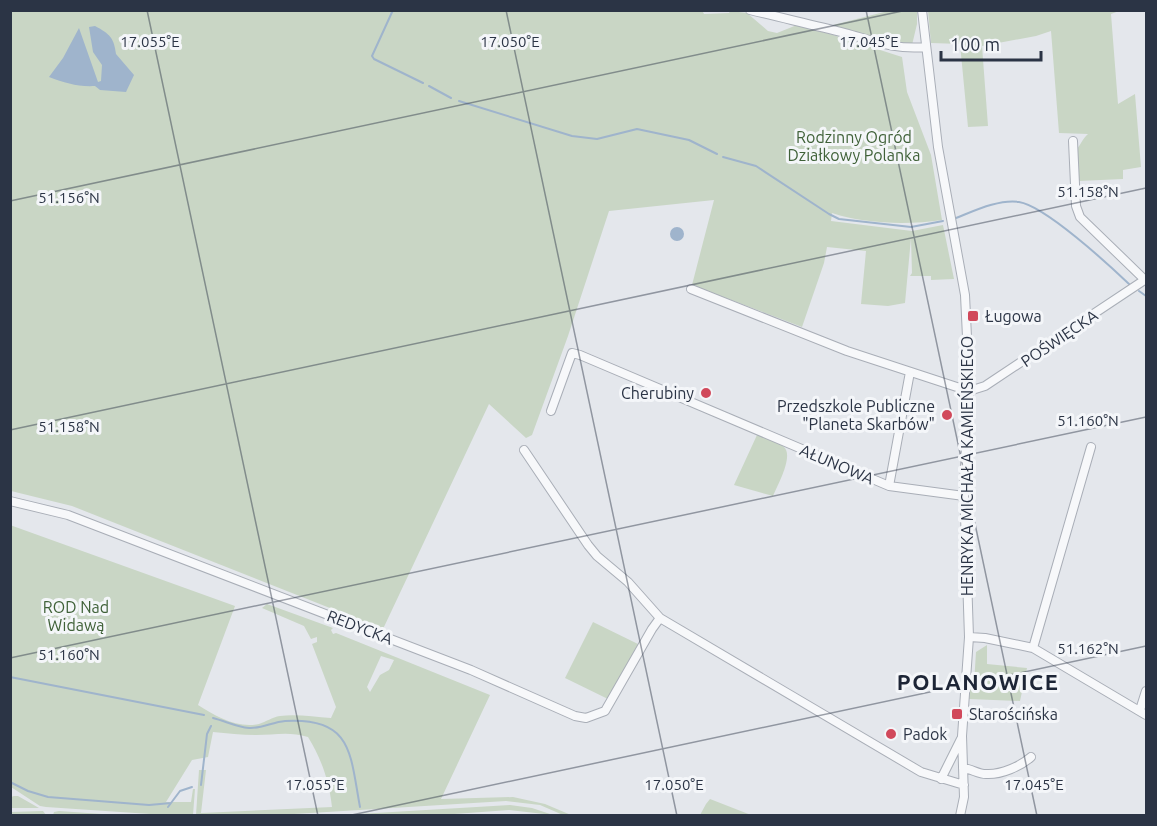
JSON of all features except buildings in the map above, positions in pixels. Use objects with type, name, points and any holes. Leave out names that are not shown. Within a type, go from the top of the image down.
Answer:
[{"type":"street","points":[[750,10],[891,47],[903,49],[926,47]]},
{"type":"street","name":"HENRYKA MICHAŁA KAMIEŃSKIEGO","points":[[922,10],[938,147],[965,295],[969,391],[964,496],[969,637],[962,736],[964,785],[960,816]]},
{"type":"street","points":[[1072,141],[1076,206],[1080,217],[1146,280]]},
{"type":"street","name":"POŚWIĘCKA","points":[[969,391],[985,386],[1146,280]]},
{"type":"street","points":[[692,289],[848,351],[969,391]]},
{"type":"street","name":"AŁUNOWA","points":[[551,411],[572,353],[889,486],[964,496]]},
{"type":"street","points":[[889,486],[910,372]]},
{"type":"street","points":[[1034,648],[1091,447]]},
{"type":"street","points":[[524,450],[588,545],[660,618],[921,772],[964,785]]},
{"type":"street","name":"REDYCKA","points":[[10,501],[68,515],[471,670],[576,716],[586,718],[605,711],[660,618]]},
{"type":"street","points":[[969,637],[986,638],[1034,648],[1143,712],[1146,691]]},
{"type":"street","points":[[941,779],[962,736]]},
{"type":"street","points":[[963,768],[994,774],[1018,766],[1031,757]]},
{"type":"green space","name":"Rodzinny Ogród Działkowy Polanka","points":[[702,10],[704,14],[729,13],[730,11],[747,13],[768,31],[777,33],[797,25],[902,57],[907,92],[931,155],[942,220],[915,223],[887,222],[845,217],[832,213],[831,221],[912,231],[943,225],[954,279],[931,280],[931,276],[910,276],[912,273],[911,238],[905,303],[888,306],[861,304],[866,251],[827,247],[824,263],[802,327],[692,285],[714,200],[609,211],[568,336],[532,435],[526,438],[489,404],[383,629],[72,506],[11,491],[11,11]]},
{"type":"green space","points":[[888,11],[917,11],[917,24],[912,45],[881,41],[833,25]]},
{"type":"green space","points":[[928,11],[1119,11],[1111,14],[1118,104],[1135,94],[1141,167],[1123,170],[1123,179],[1079,181],[1076,150],[1088,134],[1059,133],[1051,31],[982,46],[988,126],[968,127],[960,44],[931,43]]},
{"type":"green space","points":[[757,435],[778,443],[787,451],[786,464],[773,496],[734,485]]},
{"type":"green space","name":"ROD Nad Widawą","points":[[10,525],[235,606],[198,705],[212,713],[243,725],[259,724],[280,716],[331,718],[336,707],[312,644],[317,642],[317,637],[311,639],[304,626],[262,608],[267,604],[333,628],[331,630],[333,634],[336,633],[490,695],[441,799],[513,797],[545,804],[571,815],[563,815],[540,805],[506,801],[278,815],[196,815],[199,770],[206,770],[201,813],[332,807],[324,771],[308,737],[288,734],[250,735],[213,732],[208,757],[192,760],[166,802],[191,802],[193,789],[195,789],[193,815],[46,807],[40,806],[11,787]],"holes":[[[381,656],[394,660],[389,670],[380,675],[370,692],[367,687]]]},
{"type":"green space","points":[[593,622],[638,644],[608,699],[565,678]]},
{"type":"green space","points":[[987,645],[987,664],[1027,668],[1020,701],[969,699],[970,684],[974,684],[976,652]]},
{"type":"green space","points":[[14,796],[39,808],[11,808],[11,797]]},
{"type":"green space","points":[[710,799],[751,815],[700,815]]},
{"type":"green space","points":[[510,805],[532,808],[553,815],[509,810],[427,816],[342,815]]},
{"type":"green space","points":[[43,811],[46,815],[11,815],[11,812]]},
{"type":"green space","points":[[54,812],[116,815],[53,815]]},
{"type":"water","points":[[95,26],[110,37],[116,54],[134,75],[126,92],[100,90],[95,86],[72,84],[49,77],[63,58],[79,28],[98,82],[101,81],[102,65],[93,52],[89,27]]},
{"type":"water","points":[[677,227],[682,229],[684,234],[682,239],[677,241],[672,239],[670,234],[672,229]]},
{"type":"waterway","points":[[393,10],[372,56],[423,83]]},
{"type":"waterway","points":[[429,86],[451,98]]},
{"type":"waterway","points":[[459,101],[572,136],[597,139],[637,129],[689,140],[717,154]]},
{"type":"waterway","points":[[723,157],[756,166],[839,219],[911,227],[943,221]]},
{"type":"waterway","points":[[956,218],[1003,202],[1019,202],[1030,206],[1060,224],[1129,284]]},
{"type":"waterway","points":[[1139,291],[1146,296]]},
{"type":"waterway","points":[[10,677],[204,715]]},
{"type":"waterway","points":[[213,718],[249,728],[285,721],[307,721],[324,725],[336,732],[350,755],[360,807]]},
{"type":"waterway","points":[[201,785],[207,734],[211,726]]},
{"type":"waterway","points":[[10,782],[48,797],[149,805],[171,803]]},
{"type":"waterway","points":[[168,807],[180,791],[192,787]]},
{"type":"place","name":"Ługowa","points":[[973,316]]},
{"type":"place","name":"Cherubiny","points":[[706,393]]},
{"type":"place","name":"Przedszkole Publiczne \"Planeta Skarbów\"","points":[[947,415]]},
{"type":"place","name":"Starościńska","points":[[957,714]]},
{"type":"place","name":"Padok","points":[[891,734]]},
{"type":"district","name":"POLANOWICE","points":[[978,681]]}]
